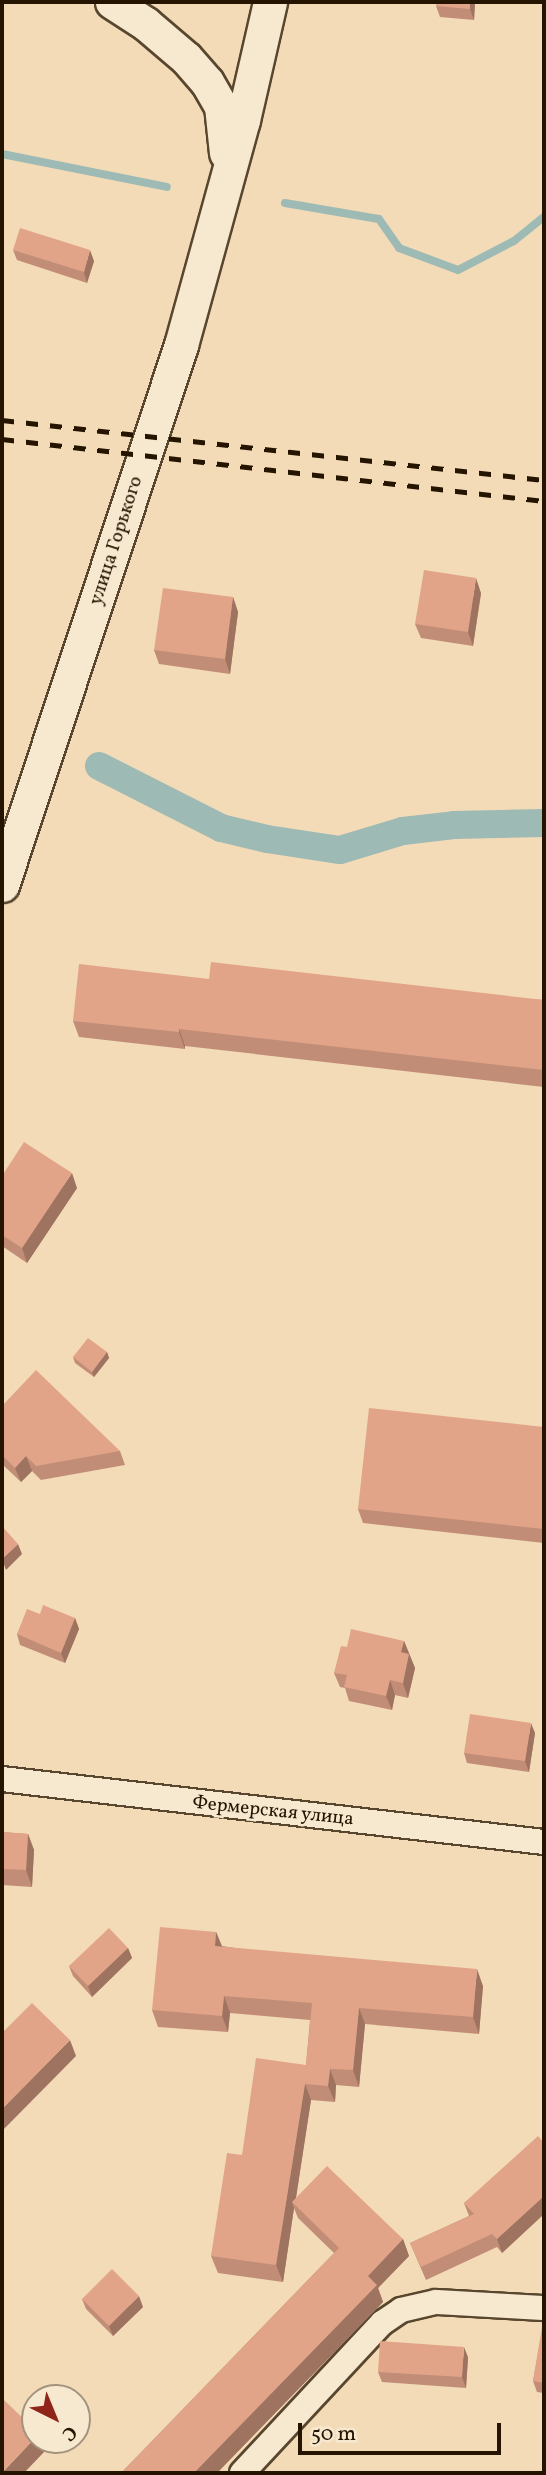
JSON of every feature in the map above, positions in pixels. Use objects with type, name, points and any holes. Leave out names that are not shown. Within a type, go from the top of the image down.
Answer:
[{"type":"main road","points":[[112,2],[146,24],[186,58],[214,94],[221,106],[227,142],[224,194]]},
{"type":"main road","points":[[224,194],[270,2]]},
{"type":"main road","name":"улица Горького","points":[[2,885],[181,345],[224,194]]},
{"type":"street","name":"Фермерская улица","points":[[2,1779],[544,1842]]},
{"type":"street","points":[[242,2473],[382,2323],[401,2310],[436,2302],[544,2308]]},
{"type":"building","points":[[436,2],[470,2],[470,9],[436,6]]},
{"type":"building","points":[[20,228],[90,250],[84,272],[13,250]]},
{"type":"building","points":[[424,570],[476,578],[468,632],[415,624]]},
{"type":"building","points":[[163,588],[233,597],[225,659],[154,650]]},
{"type":"building","points":[[211,962],[544,1000],[544,1070],[179,1029],[179,1032],[73,1021],[79,964],[209,979]]},
{"type":"building","points":[[24,1142],[72,1173],[22,1248],[2,1235],[2,1176]]},
{"type":"building","points":[[88,1338],[107,1352],[92,1372],[73,1357]]},
{"type":"building","points":[[36,1370],[120,1451],[36,1466],[26,1456],[15,1468],[2,1455],[2,1406]]},
{"type":"building","points":[[369,1408],[544,1427],[544,1529],[358,1509]]},
{"type":"building","points":[[2,1526],[18,1544],[2,1559]]},
{"type":"building","points":[[43,1605],[75,1618],[61,1653],[17,1634],[27,1609],[40,1614]]},
{"type":"building","points":[[351,1629],[404,1641],[401,1652],[409,1654],[403,1683],[390,1680],[386,1696],[344,1687],[347,1675],[334,1673],[341,1646],[347,1647]]},
{"type":"building","points":[[470,1714],[531,1723],[525,1761],[464,1753]]},
{"type":"building","points":[[2,1832],[28,1834],[26,1870],[2,1869]]},
{"type":"building","points":[[160,1927],[216,1932],[215,1946],[477,1969],[473,2017],[359,2008],[353,2070],[330,2069],[328,2086],[305,2084],[276,2265],[211,2256],[227,2153],[242,2155],[256,2058],[306,2065],[312,2003],[224,1996],[222,2016],[152,2010]]},
{"type":"building","points":[[109,1928],[128,1948],[88,1986],[69,1966]]},
{"type":"building","points":[[32,2003],[70,2040],[2,2109],[2,2033]]},
{"type":"building","points":[[538,2136],[544,2143],[544,2196],[497,2239],[492,2234],[421,2267],[410,2243],[474,2214],[464,2203]]},
{"type":"building","points":[[327,2166],[403,2239],[368,2276],[377,2285],[194,2473],[121,2473],[339,2248],[292,2202]]},
{"type":"building","points":[[112,2269],[139,2296],[109,2326],[82,2299]]},
{"type":"building","points":[[544,2321],[544,2383],[533,2381]]},
{"type":"building","points":[[380,2341],[464,2347],[462,2377],[378,2372]]},
{"type":"building","points":[[2,2398],[21,2416],[21,2453],[2,2473]]},
{"type":"waterway","points":[[2,154],[167,187]]},
{"type":"waterway","points":[[285,203],[379,219],[399,248],[458,270],[514,241],[544,217]]},
{"type":"waterway","points":[[99,766],[221,828],[267,839],[340,850],[403,831],[454,825],[544,823]]},
{"type":"railway","points":[[2,420],[544,480]]},
{"type":"railway","points":[[2,439],[544,501]]}]
